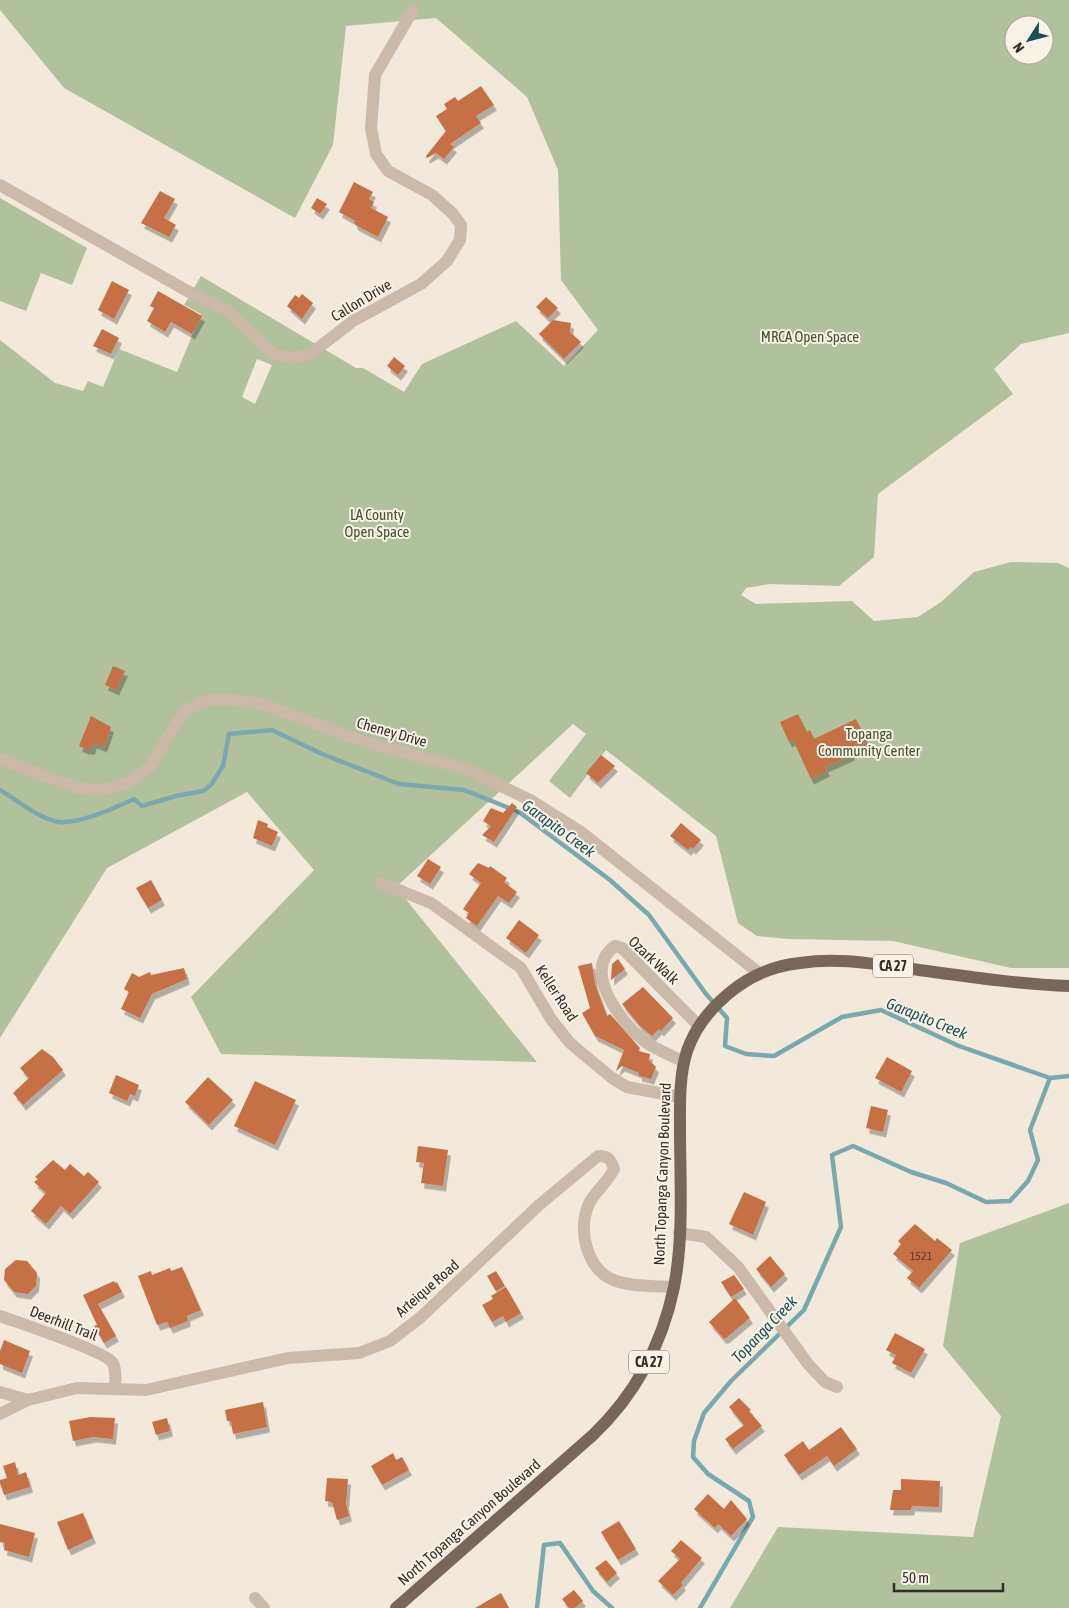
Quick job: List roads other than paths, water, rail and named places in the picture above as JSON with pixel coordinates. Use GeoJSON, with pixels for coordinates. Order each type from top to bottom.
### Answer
{"type":"FeatureCollection","features":[{"type":"Feature","properties":{"kind":"main road","name":"North Topanga Canyon Boulevard"},"geometry":{"type":"LineString","coordinates":[[396,1608],[594,1435],[632,1392],[651,1358],[665,1323],[674,1287],[679,1233],[680,1097],[684,1062],[702,1022],[725,996],[738,985],[776,966],[844,960],[1037,985],[1069,986]]}},
{"type":"Feature","properties":{"kind":"street","name":"Callon Drive"},"geometry":{"type":"LineString","coordinates":[[0,184],[191,293],[228,310],[273,354],[292,358],[302,356],[319,347],[353,321],[421,284],[447,261],[460,240],[459,220],[432,195],[388,171],[376,154],[374,145],[371,128],[375,76],[413,10]]}},
{"type":"Feature","properties":{"kind":"street","name":"Cheney Drive"},"geometry":{"type":"LineString","coordinates":[[0,758],[77,788],[101,790],[128,783],[150,766],[186,710],[208,700],[226,699],[263,704],[373,745],[464,768],[532,801],[581,832],[759,973]]}},
{"type":"Feature","properties":{"kind":"street","name":"Keller Road"},"geometry":{"type":"LineString","coordinates":[[381,883],[431,903],[521,968],[552,1019],[570,1043],[612,1078],[628,1087],[680,1097]]}},
{"type":"Feature","properties":{"kind":"street","name":"Ozark Walk"},"geometry":{"type":"LineString","coordinates":[[684,1062],[644,1042],[627,1026],[615,1010],[600,971],[602,961],[608,951],[615,946],[622,948],[702,1022]]}},
{"type":"Feature","properties":{"kind":"street","name":"Arteique Road"},"geometry":{"type":"LineString","coordinates":[[0,1414],[28,1400],[77,1388],[146,1390],[288,1358],[359,1353],[390,1341],[421,1317],[539,1205],[598,1156],[605,1156],[611,1160],[614,1168],[587,1208],[583,1230],[590,1256],[601,1271],[615,1281],[674,1287]]}},
{"type":"Feature","properties":{"kind":"street"},"geometry":{"type":"LineString","coordinates":[[679,1233],[706,1237],[738,1267],[819,1377],[837,1387]]}},
{"type":"Feature","properties":{"kind":"street","name":"Deerhill Trail"},"geometry":{"type":"LineString","coordinates":[[0,1316],[81,1346],[108,1359],[114,1366],[116,1389]]}},
{"type":"Feature","properties":{"kind":"street"},"geometry":{"type":"LineString","coordinates":[[0,1392],[28,1400]]}},
{"type":"Feature","properties":{"kind":"street"},"geometry":{"type":"LineString","coordinates":[[255,1598],[264,1608]]}},
{"type":"Feature","properties":{"kind":"waterway","name":"Garapito Creek"},"geometry":{"type":"LineString","coordinates":[[0,790],[28,809],[51,820],[59,822],[76,821],[97,815],[134,799],[142,806],[176,796],[203,791],[211,785],[223,766],[229,734],[272,730],[322,754],[399,784],[464,790],[519,812],[610,880],[649,915],[706,994],[727,1018],[725,1046],[746,1054],[774,1056],[842,1017],[881,1010],[959,1046],[1050,1078]]}},
{"type":"Feature","properties":{"kind":"waterway","name":"Topanga Creek"},"geometry":{"type":"LineString","coordinates":[[700,1608],[753,1517],[749,1501],[708,1474],[693,1457],[694,1441],[704,1413],[731,1381],[804,1310],[841,1227],[832,1155],[853,1146],[911,1172],[946,1183],[986,1202],[1010,1201],[1028,1181],[1038,1160],[1030,1130],[1050,1078],[1069,1076]]}},
{"type":"Feature","properties":{"kind":"waterway","name":"Topanga Creek"},"geometry":{"type":"LineString","coordinates":[[537,1608],[544,1545],[560,1543],[593,1591],[612,1608]]}},
{"type":"Feature","properties":{"kind":"park label","name":"MRCA Open Space"},"geometry":{"type":"Point","coordinates":[810,336]}},
{"type":"Feature","properties":{"kind":"park label","name":"LA County Open Space"},"geometry":{"type":"Point","coordinates":[377,522]}},
{"type":"Feature","properties":{"kind":"park label","name":"Topanga Community Center"},"geometry":{"type":"Point","coordinates":[869,742]}}]}
